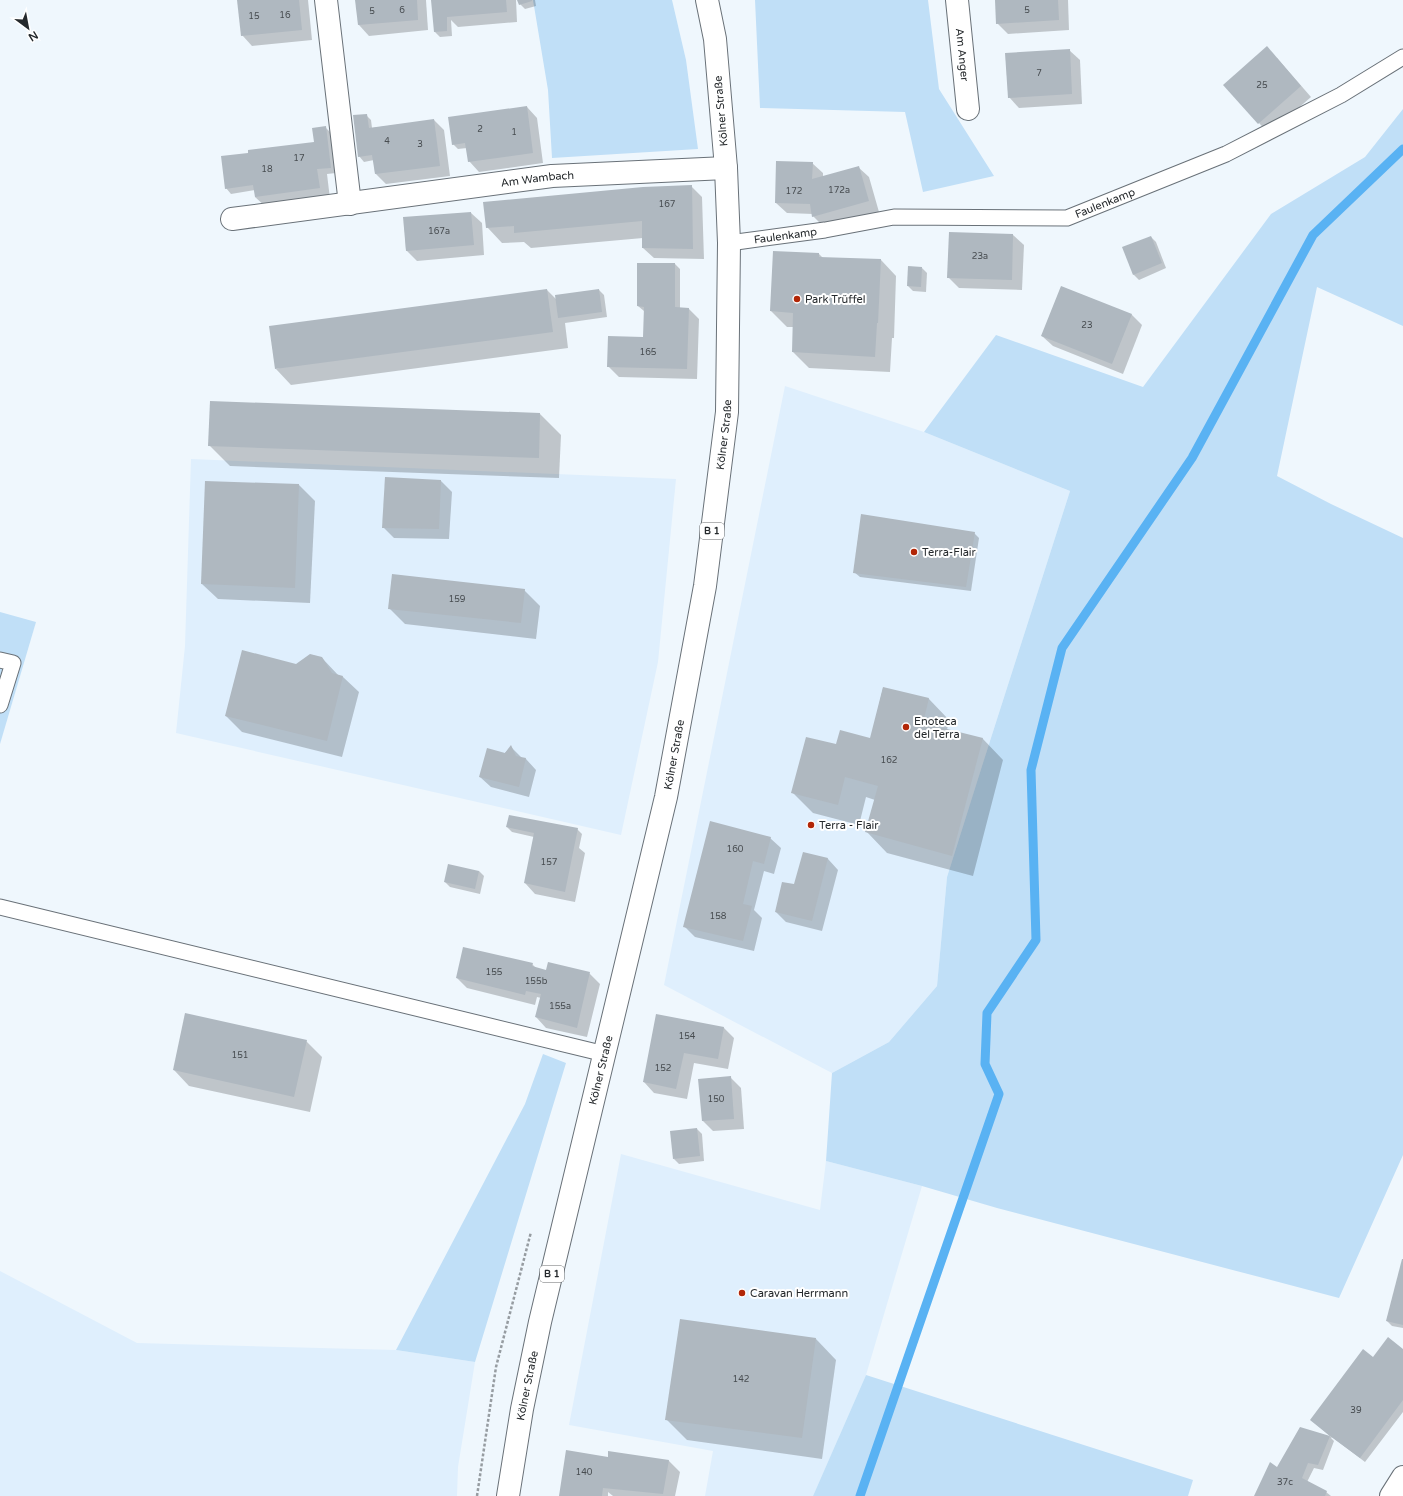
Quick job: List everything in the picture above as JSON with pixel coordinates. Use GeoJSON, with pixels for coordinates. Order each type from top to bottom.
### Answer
{"type":"FeatureCollection","features":[{"type":"Feature","properties":{"kind":"main road"},"geometry":{"type":"LineString","coordinates":[[326,0],[350,204]]}},
{"type":"Feature","properties":{"kind":"main road","name":"Kölner Straße"},"geometry":{"type":"LineString","coordinates":[[508,1496],[522,1409],[540,1322],[666,797],[705,586],[727,412],[729,243],[726,168],[715,39],[707,0]]}},
{"type":"Feature","properties":{"kind":"main road","name":"Am Anger"},"geometry":{"type":"LineString","coordinates":[[957,0],[968,109]]}},
{"type":"Feature","properties":{"kind":"main road","name":"Am Wambach"},"geometry":{"type":"LineString","coordinates":[[232,220],[552,176],[726,168]]}},
{"type":"Feature","properties":{"kind":"main road"},"geometry":{"type":"LineString","coordinates":[[1391,1496],[1403,1477]]}},
{"type":"Feature","properties":{"kind":"lane","name":"Faulenkamp"},"geometry":{"type":"LineString","coordinates":[[729,243],[825,230],[894,217],[1067,218],[1226,154],[1341,95],[1403,57]]}},
{"type":"Feature","properties":{"kind":"lane"},"geometry":{"type":"LineString","coordinates":[[0,660],[13,664],[0,704]]}},
{"type":"Feature","properties":{"kind":"lane"},"geometry":{"type":"LineString","coordinates":[[0,907],[605,1054]]}},
{"type":"Feature","properties":{"kind":"shaded area"},"geometry":{"type":"Polygon","coordinates":[[[533,0],[672,0],[686,60],[698,149],[552,158],[548,90],[533,0]]]}},
{"type":"Feature","properties":{"kind":"shaded area"},"geometry":{"type":"Polygon","coordinates":[[[755,0],[928,0],[939,89],[994,176],[923,192],[905,112],[760,108],[755,0]]]}},
{"type":"Feature","properties":{"kind":"shaded area"},"geometry":{"type":"Polygon","coordinates":[[[1403,109],[1403,326],[1317,287],[1277,476],[1331,504],[1403,538],[1403,1155],[1339,1298],[997,1208],[922,1186],[826,1161],[832,1073],[889,1042],[937,986],[947,877],[1070,491],[924,432],[996,335],[1143,387],[1271,214],[1365,157],[1403,109]]]}},
{"type":"Feature","properties":{"kind":"shaded area"},"geometry":{"type":"Polygon","coordinates":[[[785,386],[924,432],[1070,491],[947,877],[937,986],[889,1042],[832,1073],[664,985],[785,386]]]}},
{"type":"Feature","properties":{"kind":"shaded area"},"geometry":{"type":"Polygon","coordinates":[[[191,459],[676,479],[658,662],[621,835],[176,733],[185,646],[191,459]]]}},
{"type":"Feature","properties":{"kind":"shaded area"},"geometry":{"type":"Polygon","coordinates":[[[0,612],[36,622],[0,744],[0,612]]]}},
{"type":"Feature","properties":{"kind":"shaded area"},"geometry":{"type":"Polygon","coordinates":[[[543,1054],[566,1063],[475,1362],[396,1350],[525,1104],[543,1054]]]}},
{"type":"Feature","properties":{"kind":"shaded area","name":"Caravan Herrmann"},"geometry":{"type":"Polygon","coordinates":[[[621,1154],[820,1210],[826,1161],[922,1186],[866,1375],[813,1496],[705,1496],[713,1451],[569,1425],[621,1154]]]}},
{"type":"Feature","properties":{"kind":"shaded area"},"geometry":{"type":"Polygon","coordinates":[[[0,1271],[137,1343],[396,1350],[475,1362],[458,1467],[457,1496],[0,1496],[0,1271]]]}},
{"type":"Feature","properties":{"kind":"shaded area"},"geometry":{"type":"Polygon","coordinates":[[[866,1375],[1193,1480],[1188,1496],[813,1496],[866,1375]]]}},
{"type":"Feature","properties":{"kind":"building"},"geometry":{"type":"Polygon","coordinates":[[[237,0],[299,0],[302,30],[241,36],[237,0]]]}},
{"type":"Feature","properties":{"kind":"building"},"geometry":{"type":"Polygon","coordinates":[[[355,0],[417,0],[418,20],[358,25],[355,0]]]}},
{"type":"Feature","properties":{"kind":"building"},"geometry":{"type":"Polygon","coordinates":[[[431,0],[506,0],[507,12],[447,17],[447,31],[434,32],[431,0]]]}},
{"type":"Feature","properties":{"kind":"building"},"geometry":{"type":"Polygon","coordinates":[[[517,0],[532,0],[532,1],[519,5],[517,0]]]}},
{"type":"Feature","properties":{"kind":"building"},"geometry":{"type":"Polygon","coordinates":[[[995,0],[1058,0],[1059,20],[996,24],[995,0]]]}},
{"type":"Feature","properties":{"kind":"building"},"geometry":{"type":"Polygon","coordinates":[[[1267,46],[1301,86],[1258,124],[1223,85],[1267,46]]]}},
{"type":"Feature","properties":{"kind":"building"},"geometry":{"type":"Polygon","coordinates":[[[1070,49],[1072,94],[1008,98],[1005,53],[1070,49]]]}},
{"type":"Feature","properties":{"kind":"building"},"geometry":{"type":"Polygon","coordinates":[[[527,106],[533,153],[468,162],[465,143],[452,145],[448,117],[527,106]]]}},
{"type":"Feature","properties":{"kind":"building"},"geometry":{"type":"Polygon","coordinates":[[[367,114],[369,128],[434,119],[440,166],[375,174],[372,155],[358,157],[353,115],[367,114]]]}},
{"type":"Feature","properties":{"kind":"building"},"geometry":{"type":"Polygon","coordinates":[[[326,126],[331,168],[317,169],[320,188],[255,197],[253,185],[225,189],[221,156],[248,153],[248,150],[314,142],[312,128],[326,126]]]}},
{"type":"Feature","properties":{"kind":"building"},"geometry":{"type":"Polygon","coordinates":[[[776,161],[813,162],[812,179],[859,166],[869,201],[812,217],[810,204],[775,203],[776,161]]]}},
{"type":"Feature","properties":{"kind":"building"},"geometry":{"type":"Polygon","coordinates":[[[692,185],[693,249],[642,248],[642,221],[514,233],[514,226],[486,228],[483,202],[643,187],[692,185]]]}},
{"type":"Feature","properties":{"kind":"building"},"geometry":{"type":"Polygon","coordinates":[[[471,212],[474,245],[406,251],[403,217],[471,212]]]}},
{"type":"Feature","properties":{"kind":"building"},"geometry":{"type":"Polygon","coordinates":[[[949,232],[1013,234],[1012,280],[947,278],[949,232]]]}},
{"type":"Feature","properties":{"kind":"building"},"geometry":{"type":"Polygon","coordinates":[[[1151,236],[1162,263],[1133,275],[1122,247],[1151,236]]]}},
{"type":"Feature","properties":{"kind":"building"},"geometry":{"type":"Polygon","coordinates":[[[773,251],[819,253],[819,257],[881,259],[875,357],[792,352],[793,313],[770,311],[773,251]]]}},
{"type":"Feature","properties":{"kind":"building"},"geometry":{"type":"Polygon","coordinates":[[[637,263],[675,263],[675,307],[689,308],[687,369],[607,367],[608,336],[643,337],[644,307],[637,306],[637,263]]]}},
{"type":"Feature","properties":{"kind":"building"},"geometry":{"type":"Polygon","coordinates":[[[908,266],[922,267],[921,287],[907,286],[908,266]]]}},
{"type":"Feature","properties":{"kind":"building"},"geometry":{"type":"Polygon","coordinates":[[[1061,286],[1132,314],[1112,364],[1041,336],[1061,286]]]}},
{"type":"Feature","properties":{"kind":"building"},"geometry":{"type":"Polygon","coordinates":[[[547,289],[553,332],[275,369],[269,326],[547,289]]]}},
{"type":"Feature","properties":{"kind":"building"},"geometry":{"type":"Polygon","coordinates":[[[599,289],[602,312],[558,318],[555,295],[599,289]]]}},
{"type":"Feature","properties":{"kind":"building"},"geometry":{"type":"Polygon","coordinates":[[[210,401],[540,413],[539,458],[208,446],[210,401]]]}},
{"type":"Feature","properties":{"kind":"building"},"geometry":{"type":"Polygon","coordinates":[[[385,477],[441,480],[439,529],[382,528],[385,477]]]}},
{"type":"Feature","properties":{"kind":"building"},"geometry":{"type":"Polygon","coordinates":[[[205,481],[299,484],[295,588],[201,584],[205,481]]]}},
{"type":"Feature","properties":{"kind":"building","name":"Terra-Flair"},"geometry":{"type":"Polygon","coordinates":[[[861,514],[975,532],[966,587],[853,573],[861,514]]]}},
{"type":"Feature","properties":{"kind":"building"},"geometry":{"type":"Polygon","coordinates":[[[392,574],[525,589],[521,623],[388,609],[392,574]]]}},
{"type":"Feature","properties":{"kind":"building"},"geometry":{"type":"Polygon","coordinates":[[[242,650],[296,664],[310,654],[322,657],[332,673],[343,676],[327,741],[225,716],[242,650]]]}},
{"type":"Feature","properties":{"kind":"building"},"geometry":{"type":"Polygon","coordinates":[[[883,687],[929,698],[923,723],[983,738],[952,856],[865,832],[878,786],[845,777],[838,805],[791,793],[806,737],[836,744],[840,730],[870,738],[883,687]]]}},
{"type":"Feature","properties":{"kind":"building"},"geometry":{"type":"Polygon","coordinates":[[[511,745],[516,756],[526,758],[519,787],[479,777],[487,748],[505,753],[511,745]]]}},
{"type":"Feature","properties":{"kind":"building"},"geometry":{"type":"Polygon","coordinates":[[[509,815],[578,828],[565,892],[524,883],[534,833],[506,827],[509,815]]]}},
{"type":"Feature","properties":{"kind":"building"},"geometry":{"type":"Polygon","coordinates":[[[710,821],[771,837],[764,864],[753,861],[743,904],[752,906],[743,941],[683,927],[710,821]]]}},
{"type":"Feature","properties":{"kind":"building"},"geometry":{"type":"Polygon","coordinates":[[[803,852],[828,858],[812,921],[775,912],[782,882],[794,884],[803,852]]]}},
{"type":"Feature","properties":{"kind":"building"},"geometry":{"type":"Polygon","coordinates":[[[448,864],[479,871],[475,889],[444,882],[448,864]]]}},
{"type":"Feature","properties":{"kind":"building"},"geometry":{"type":"Polygon","coordinates":[[[463,947],[533,963],[532,966],[546,970],[548,962],[590,972],[577,1028],[535,1017],[541,994],[526,991],[525,995],[456,978],[463,947]]]}},
{"type":"Feature","properties":{"kind":"building"},"geometry":{"type":"Polygon","coordinates":[[[185,1013],[307,1040],[294,1097],[173,1070],[185,1013]]]}},
{"type":"Feature","properties":{"kind":"building"},"geometry":{"type":"Polygon","coordinates":[[[656,1014],[724,1027],[718,1059],[684,1053],[676,1089],[643,1082],[656,1014]]]}},
{"type":"Feature","properties":{"kind":"building"},"geometry":{"type":"Polygon","coordinates":[[[731,1076],[734,1119],[702,1121],[698,1079],[731,1076]]]}},
{"type":"Feature","properties":{"kind":"building"},"geometry":{"type":"Polygon","coordinates":[[[697,1128],[700,1156],[673,1159],[670,1131],[697,1128]]]}},
{"type":"Feature","properties":{"kind":"building"},"geometry":{"type":"Polygon","coordinates":[[[1403,1259],[1403,1325],[1386,1321],[1403,1259]]]}},
{"type":"Feature","properties":{"kind":"building"},"geometry":{"type":"Polygon","coordinates":[[[680,1319],[816,1338],[802,1438],[665,1420],[680,1319]]]}},
{"type":"Feature","properties":{"kind":"building"},"geometry":{"type":"Polygon","coordinates":[[[1388,1337],[1403,1349],[1403,1400],[1360,1458],[1310,1420],[1363,1349],[1373,1357],[1388,1337]]]}},
{"type":"Feature","properties":{"kind":"building"},"geometry":{"type":"Polygon","coordinates":[[[1300,1427],[1330,1436],[1318,1465],[1308,1463],[1302,1478],[1327,1491],[1325,1496],[1254,1496],[1270,1462],[1277,1467],[1300,1427]]]}},
{"type":"Feature","properties":{"kind":"building"},"geometry":{"type":"Polygon","coordinates":[[[566,1450],[608,1457],[608,1451],[669,1460],[663,1494],[603,1488],[602,1496],[559,1496],[566,1450]]]}},
{"type":"Feature","properties":{"kind":"waterway"},"geometry":{"type":"LineString","coordinates":[[860,1496],[999,1094],[985,1064],[987,1013],[1036,940],[1031,770],[1062,648],[1192,458],[1313,235],[1403,149]]}},
{"type":"Feature","properties":{"kind":"place","name":"Park Trüffel"},"geometry":{"type":"Point","coordinates":[797,299]}},
{"type":"Feature","properties":{"kind":"place","name":"Terra-Flair"},"geometry":{"type":"Point","coordinates":[914,552]}},
{"type":"Feature","properties":{"kind":"place","name":"Enoteca del Terra"},"geometry":{"type":"Point","coordinates":[906,727]}},
{"type":"Feature","properties":{"kind":"place","name":"Terra - Flair"},"geometry":{"type":"Point","coordinates":[811,825]}},
{"type":"Feature","properties":{"kind":"place","name":"Caravan Herrmann"},"geometry":{"type":"Point","coordinates":[742,1293]}}]}
